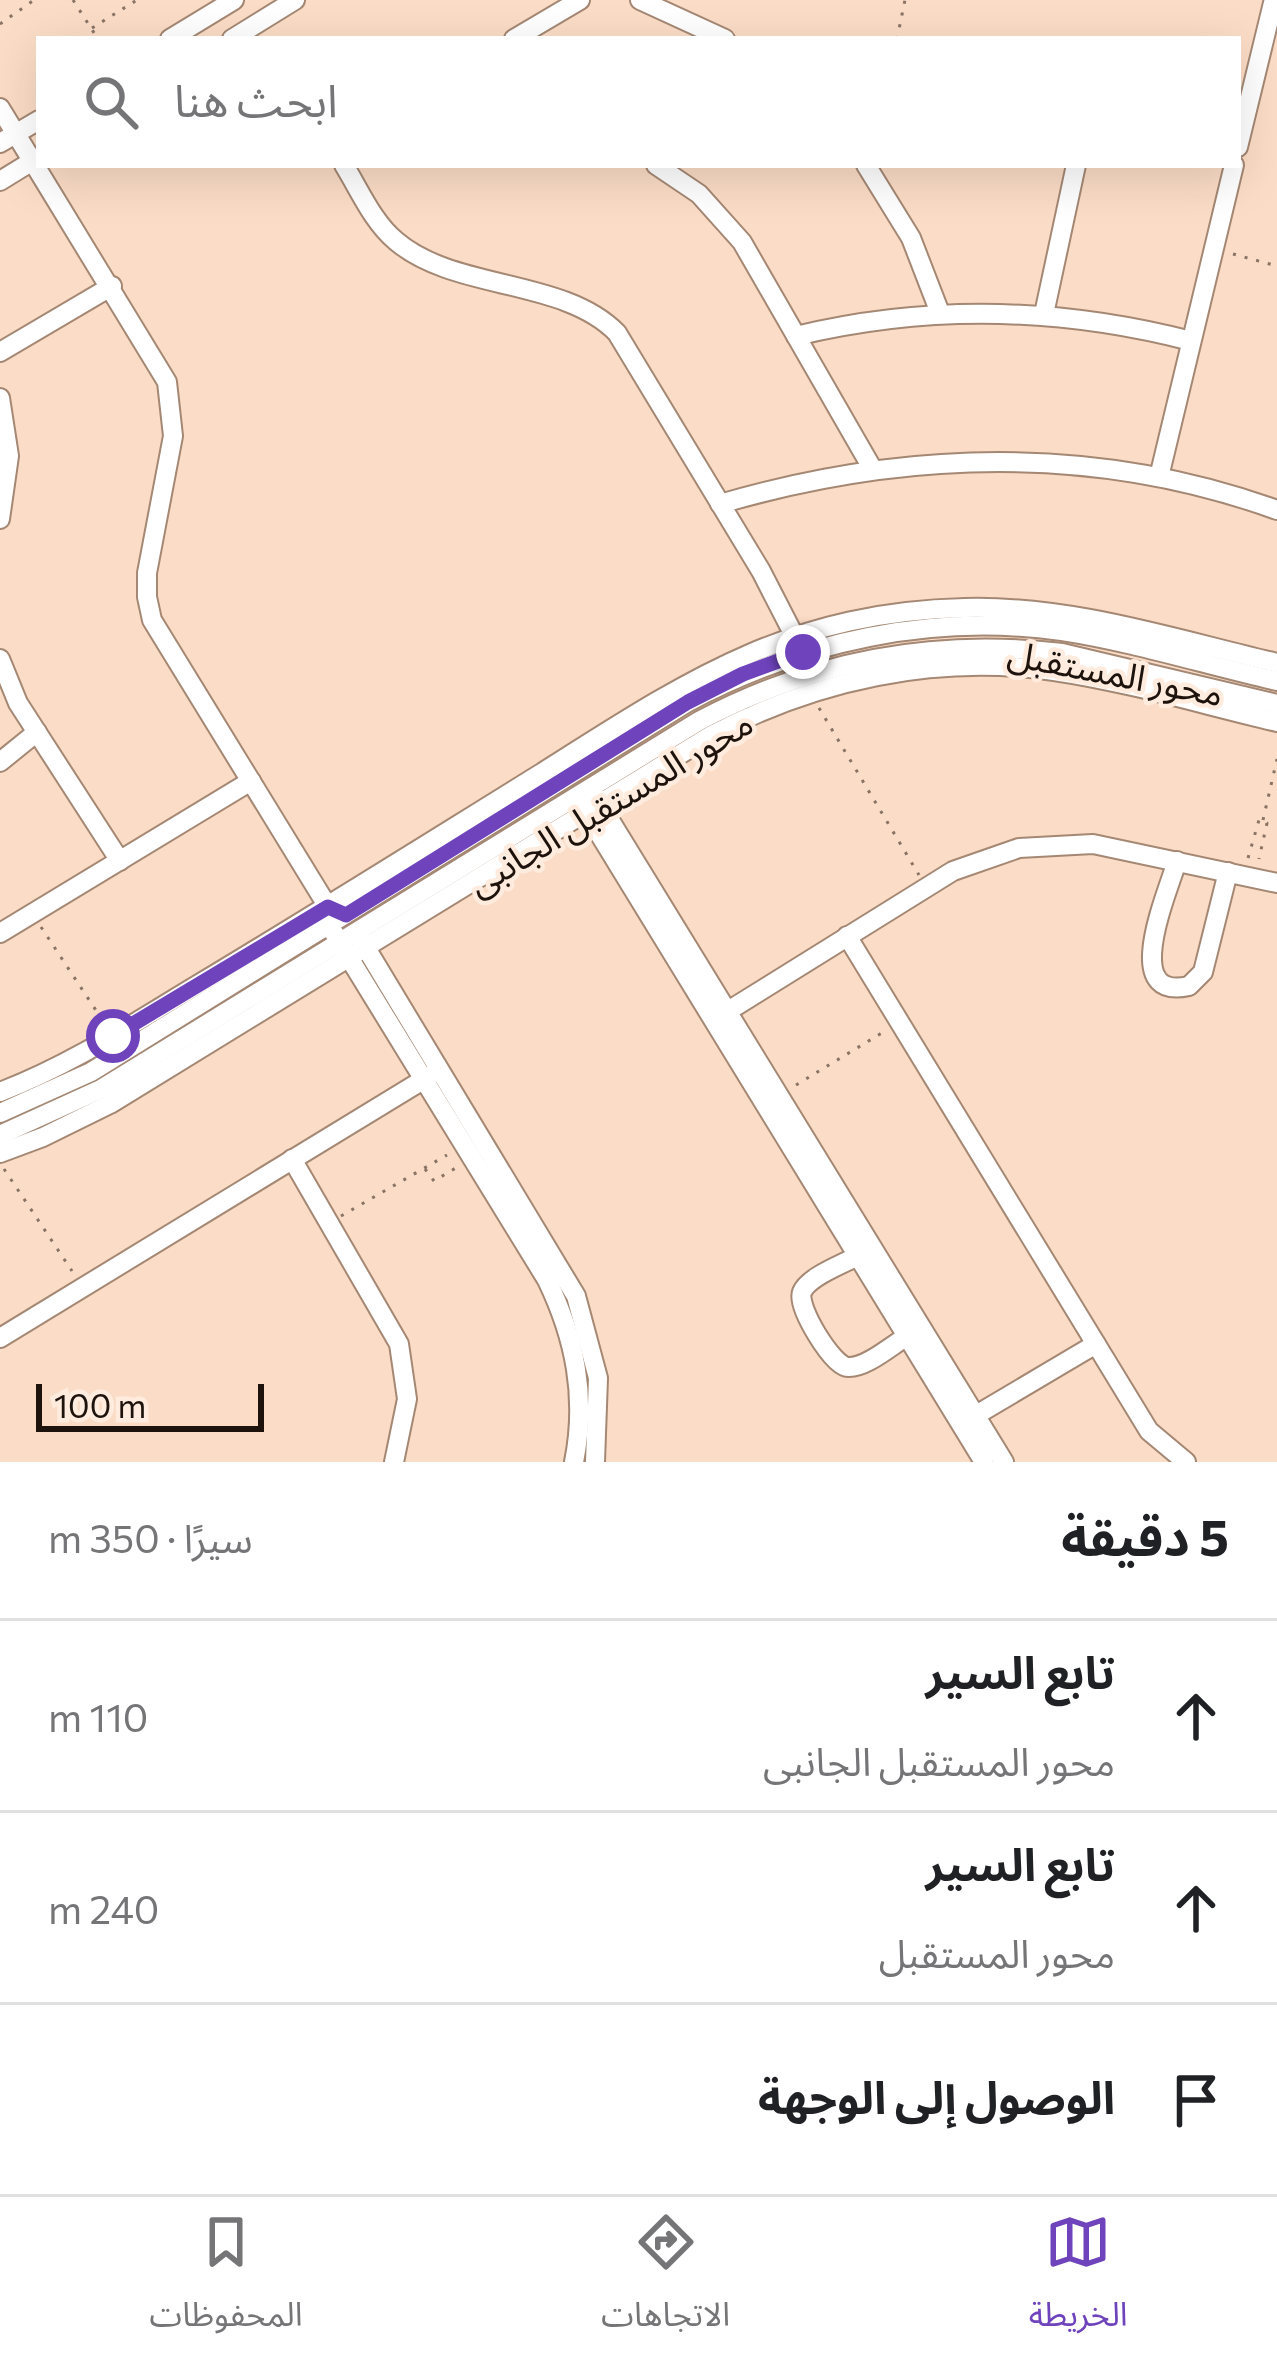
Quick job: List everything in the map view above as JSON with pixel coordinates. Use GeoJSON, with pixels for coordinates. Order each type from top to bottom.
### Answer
{"type":"FeatureCollection","features":[{"type":"Feature","properties":{"kind":"street"},"geometry":{"type":"LineString","coordinates":[[175,36],[234,0]]}},
{"type":"Feature","properties":{"kind":"street"},"geometry":{"type":"LineString","coordinates":[[264,31],[295,0]]}},
{"type":"Feature","properties":{"kind":"street"},"geometry":{"type":"LineString","coordinates":[[519,36],[580,0]]}},
{"type":"Feature","properties":{"kind":"street"},"geometry":{"type":"LineString","coordinates":[[640,0],[718,36]]}},
{"type":"Feature","properties":{"kind":"street"},"geometry":{"type":"LineString","coordinates":[[1241,133],[1269,2]]}},
{"type":"Feature","properties":{"kind":"street"},"geometry":{"type":"LineString","coordinates":[[0,108],[8,139],[36,158],[0,181]]}},
{"type":"Feature","properties":{"kind":"street"},"geometry":{"type":"LineString","coordinates":[[8,139],[36,122]]}},
{"type":"Feature","properties":{"kind":"street"},"geometry":{"type":"LineString","coordinates":[[42,168],[161,367],[173,410],[173,436],[147,574],[148,608],[155,626],[432,1074],[576,1296],[598,1378],[595,1462]]}},
{"type":"Feature","properties":{"kind":"street"},"geometry":{"type":"LineString","coordinates":[[346,168],[379,223],[410,252],[585,310],[609,325],[720,504],[799,644],[716,687],[573,775],[507,805]]}},
{"type":"Feature","properties":{"kind":"street"},"geometry":{"type":"LineString","coordinates":[[660,168],[699,194],[729,225],[872,468]]}},
{"type":"Feature","properties":{"kind":"street"},"geometry":{"type":"LineString","coordinates":[[868,168],[910,238],[940,313]]}},
{"type":"Feature","properties":{"kind":"street"},"geometry":{"type":"LineString","coordinates":[[1044,314],[1075,168]]}},
{"type":"Feature","properties":{"kind":"street"},"geometry":{"type":"LineString","coordinates":[[1159,477],[1233,168]]}},
{"type":"Feature","properties":{"kind":"street"},"geometry":{"type":"LineString","coordinates":[[0,352],[112,286]]}},
{"type":"Feature","properties":{"kind":"street"},"geometry":{"type":"LineString","coordinates":[[796,336],[940,313],[1044,314],[1191,341]]}},
{"type":"Feature","properties":{"kind":"street"},"geometry":{"type":"LineString","coordinates":[[0,398],[9,456],[0,519]]}},
{"type":"Feature","properties":{"kind":"street"},"geometry":{"type":"LineString","coordinates":[[720,504],[872,468],[1013,460],[1159,477],[1277,509]]}},
{"type":"Feature","properties":{"kind":"street","name":"محور المستقبل الجانبى"},"geometry":{"type":"LineString","coordinates":[[0,1092],[54,1070],[334,915],[507,805],[679,686],[736,658],[896,613],[1017,609],[1068,614],[1275,667]]}},
{"type":"Feature","properties":{"kind":"street","name":"محور المستقبل"},"geometry":{"type":"LineString","coordinates":[[0,1135],[101,1089],[353,945],[588,801],[699,721],[752,694],[823,669],[902,653],[1000,648],[1062,653],[1277,704]]}},
{"type":"Feature","properties":{"kind":"street"},"geometry":{"type":"LineString","coordinates":[[0,659],[18,703],[120,861]]}},
{"type":"Feature","properties":{"kind":"street","name":"محور المستقبل الجانبى"},"geometry":{"type":"LineString","coordinates":[[588,801],[735,723],[810,692],[873,676],[937,668],[1030,668],[1277,722]]}},
{"type":"Feature","properties":{"kind":"street"},"geometry":{"type":"LineString","coordinates":[[0,762],[37,733]]}},
{"type":"Feature","properties":{"kind":"street"},"geometry":{"type":"LineString","coordinates":[[573,775],[906,1336],[1004,1462]]}},
{"type":"Feature","properties":{"kind":"street"},"geometry":{"type":"LineString","coordinates":[[0,933],[251,782]]}},
{"type":"Feature","properties":{"kind":"street"},"geometry":{"type":"LineString","coordinates":[[719,1016],[926,886],[974,862],[1043,844],[1093,844],[1277,883]]}},
{"type":"Feature","properties":{"kind":"street"},"geometry":{"type":"LineString","coordinates":[[1177,862],[1150,958],[1156,979],[1175,988],[1195,982],[1203,971],[1242,876]]}},
{"type":"Feature","properties":{"kind":"street"},"geometry":{"type":"LineString","coordinates":[[0,1113],[91,1072],[334,915]]}},
{"type":"Feature","properties":{"kind":"street"},"geometry":{"type":"LineString","coordinates":[[847,936],[1149,1431],[1186,1462]]}},
{"type":"Feature","properties":{"kind":"street"},"geometry":{"type":"LineString","coordinates":[[0,1153],[110,1104],[353,945]]}},
{"type":"Feature","properties":{"kind":"street"},"geometry":{"type":"LineString","coordinates":[[719,1016],[779,1096],[968,1419],[984,1462]]}},
{"type":"Feature","properties":{"kind":"street"},"geometry":{"type":"LineString","coordinates":[[432,1074],[468,1152],[547,1280],[568,1328],[580,1406],[574,1462]]}},
{"type":"Feature","properties":{"kind":"street"},"geometry":{"type":"LineString","coordinates":[[0,1338],[432,1074]]}},
{"type":"Feature","properties":{"kind":"street"},"geometry":{"type":"LineString","coordinates":[[292,1160],[400,1344],[407,1399],[394,1462]]}},
{"type":"Feature","properties":{"kind":"street"},"geometry":{"type":"LineString","coordinates":[[857,1256],[808,1285],[801,1295],[802,1306],[833,1359],[843,1366],[855,1366],[906,1336]]}},
{"type":"Feature","properties":{"kind":"street"},"geometry":{"type":"LineString","coordinates":[[968,1419],[1096,1344]]}},
{"type":"Feature","properties":{"kind":"path"},"geometry":{"type":"LineString","coordinates":[[0,23],[34,0]]}},
{"type":"Feature","properties":{"kind":"path"},"geometry":{"type":"LineString","coordinates":[[73,0],[96,36]]}},
{"type":"Feature","properties":{"kind":"path"},"geometry":{"type":"LineString","coordinates":[[92,28],[137,0]]}},
{"type":"Feature","properties":{"kind":"path"},"geometry":{"type":"LineString","coordinates":[[898,36],[905,0]]}},
{"type":"Feature","properties":{"kind":"path"},"geometry":{"type":"LineString","coordinates":[[1214,249],[1277,266]]}},
{"type":"Feature","properties":{"kind":"path"},"geometry":{"type":"LineString","coordinates":[[810,692],[926,886]]}},
{"type":"Feature","properties":{"kind":"path"},"geometry":{"type":"LineString","coordinates":[[1263,820],[1277,759]]}},
{"type":"Feature","properties":{"kind":"path"},"geometry":{"type":"LineString","coordinates":[[1242,876],[1267,824],[1263,820]]}},
{"type":"Feature","properties":{"kind":"path"},"geometry":{"type":"LineString","coordinates":[[1242,876],[1256,822],[1263,820]]}},
{"type":"Feature","properties":{"kind":"path"},"geometry":{"type":"LineString","coordinates":[[32,914],[113,1036]]}},
{"type":"Feature","properties":{"kind":"path"},"geometry":{"type":"LineString","coordinates":[[779,1096],[900,1022]]}},
{"type":"Feature","properties":{"kind":"path"},"geometry":{"type":"LineString","coordinates":[[329,1223],[424,1168],[468,1152]]}},
{"type":"Feature","properties":{"kind":"path"},"geometry":{"type":"LineString","coordinates":[[424,1168],[434,1180],[468,1152]]}},
{"type":"Feature","properties":{"kind":"path"},"geometry":{"type":"LineString","coordinates":[[0,1163],[83,1288]]}},
{"type":"Feature","properties":{"kind":"route"},"geometry":{"type":"LineString","coordinates":[[113,1036],[328,907],[346,915],[688,702],[743,674],[803,652]]}}]}
